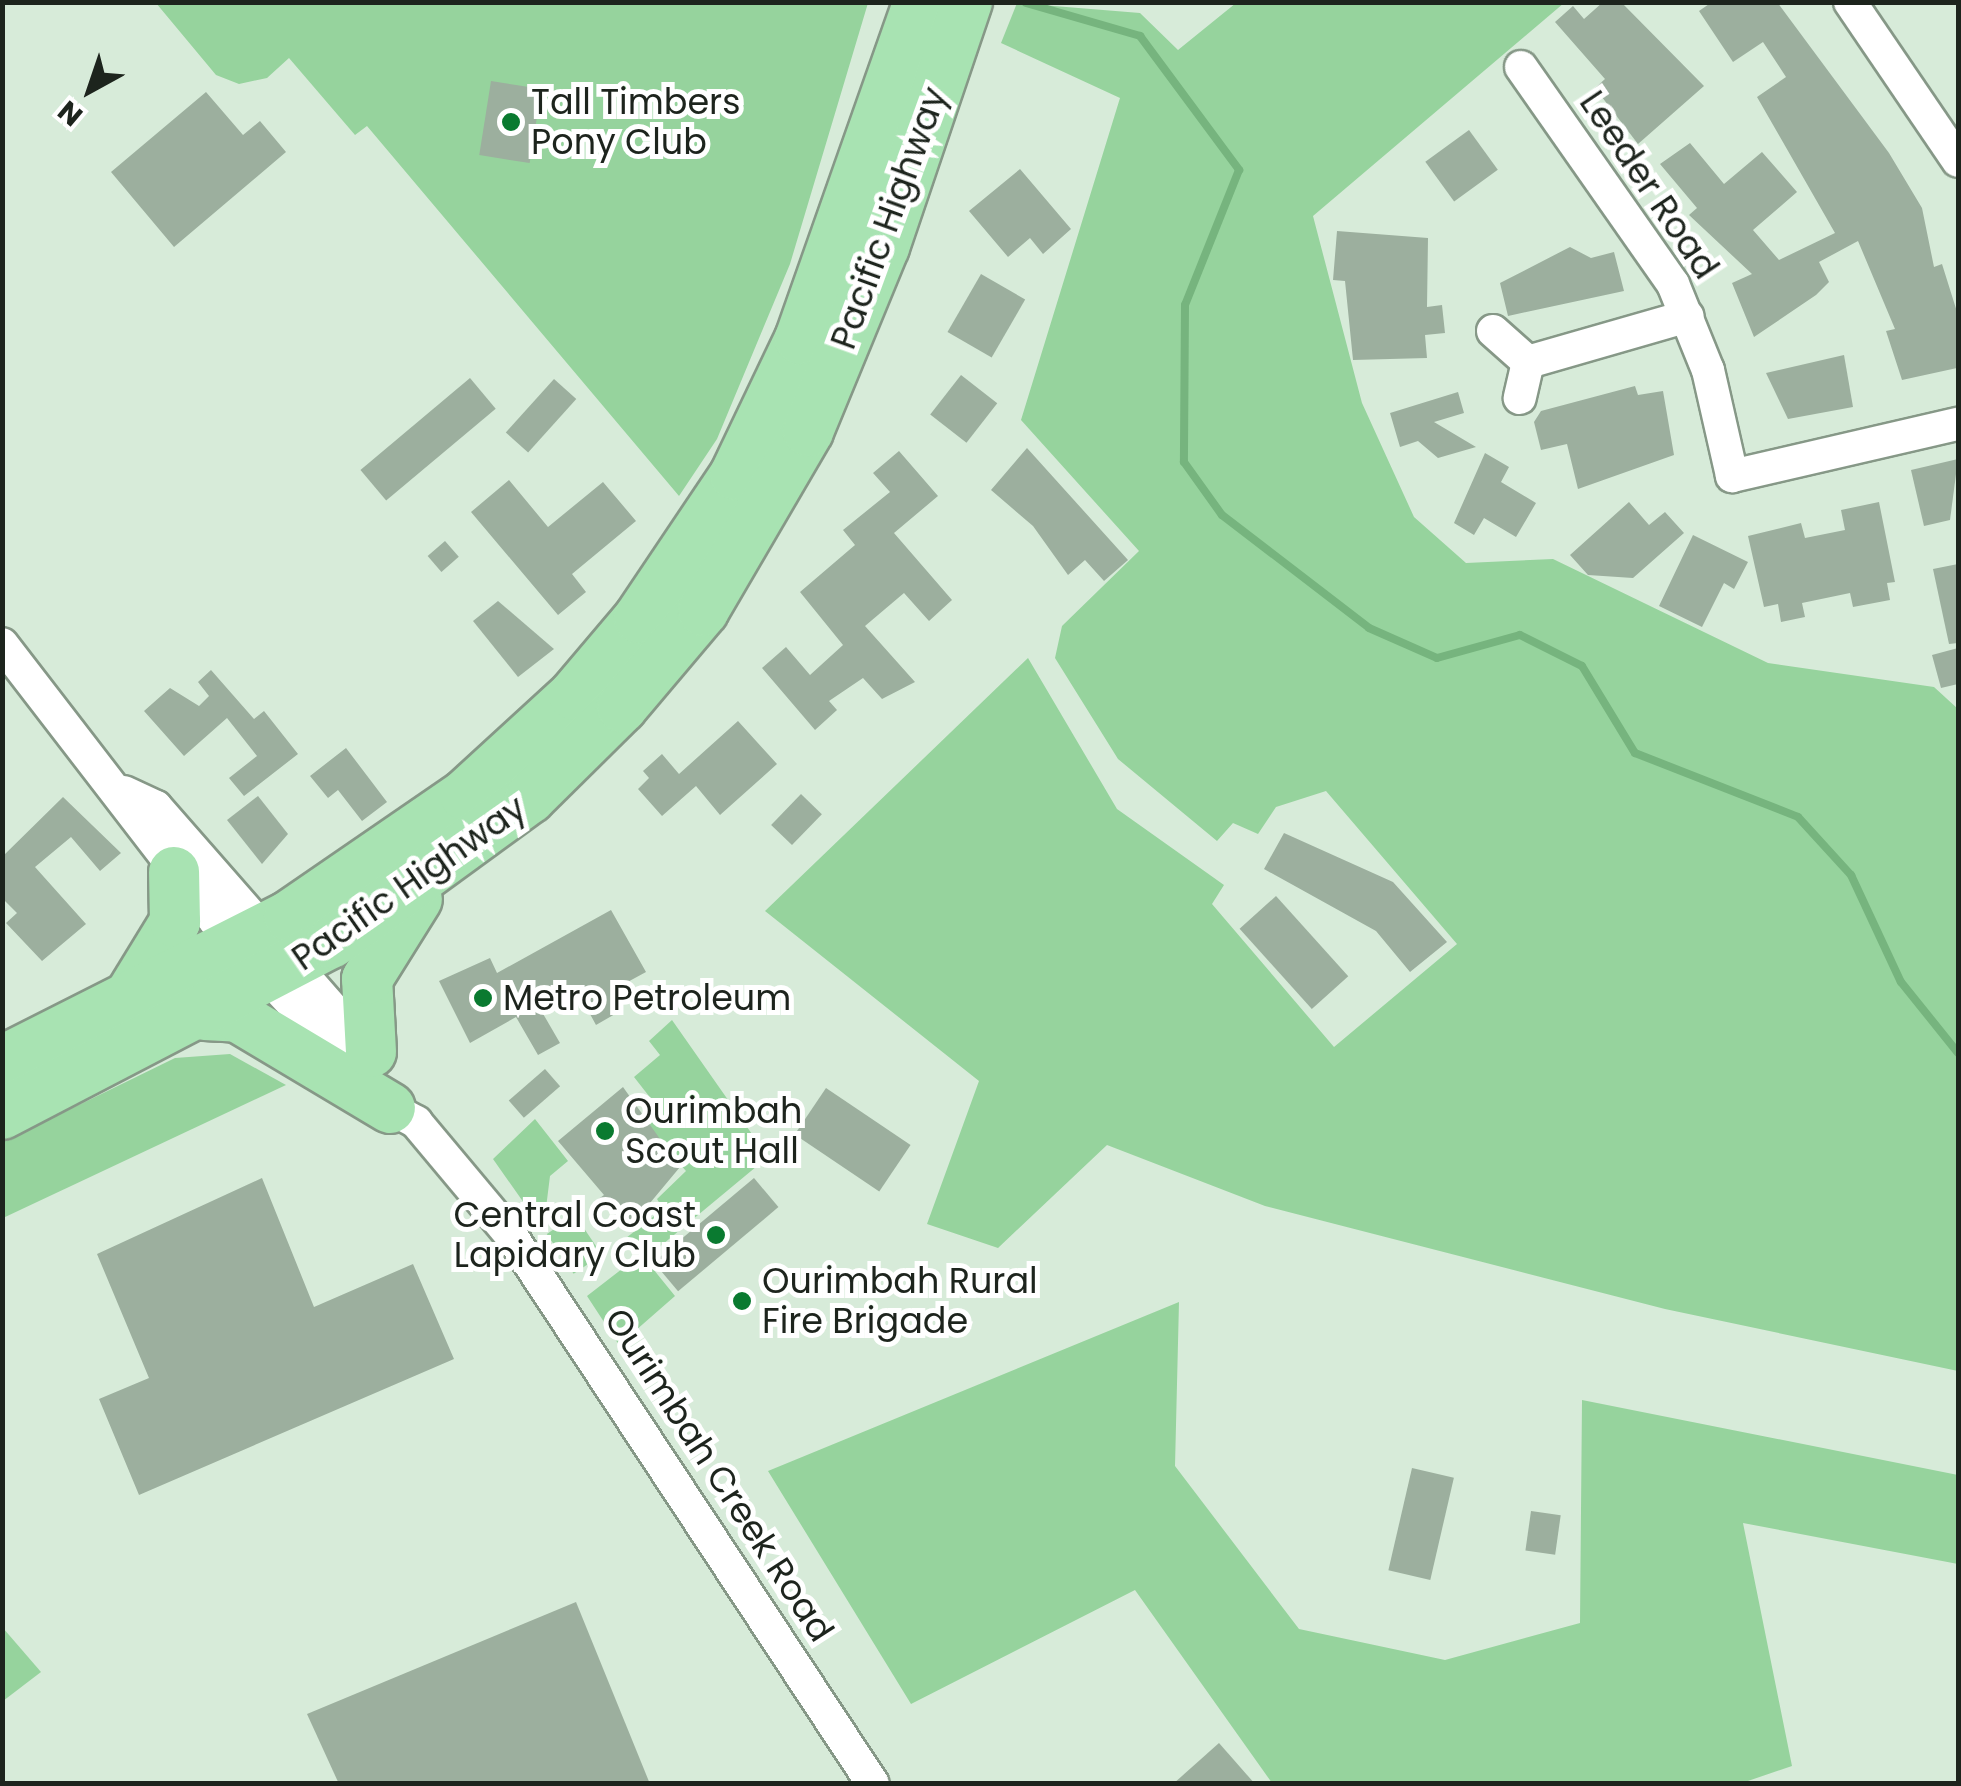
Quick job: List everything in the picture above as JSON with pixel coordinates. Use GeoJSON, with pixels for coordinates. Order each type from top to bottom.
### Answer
{"type":"FeatureCollection","features":[{"type":"Feature","properties":{"kind":"main road","name":"Pacific Highway"},"geometry":{"type":"LineString","coordinates":[[2,1114],[205,1015],[268,955],[465,795],[574,695],[639,618],[735,476],[800,340],[919,2]]}},
{"type":"Feature","properties":{"kind":"main road","name":"Pacific Highway"},"geometry":{"type":"LineString","coordinates":[[2,1061],[123,1006],[268,955],[438,871],[622,707],[720,584],[808,431],[884,247],[966,2]]}},
{"type":"Feature","properties":{"kind":"main road"},"geometry":{"type":"LineString","coordinates":[[371,1052],[367,979],[438,871]]}},
{"type":"Feature","properties":{"kind":"main road"},"geometry":{"type":"LineString","coordinates":[[123,1006],[175,922],[174,872]]}},
{"type":"Feature","properties":{"kind":"main road"},"geometry":{"type":"LineString","coordinates":[[205,1015],[238,1017],[403,1115]]}},
{"type":"Feature","properties":{"kind":"street"},"geometry":{"type":"LineString","coordinates":[[1850,2],[1958,161]]}},
{"type":"Feature","properties":{"kind":"street","name":"Leeder Road"},"geometry":{"type":"LineString","coordinates":[[1521,66],[1688,316],[1732,476],[1958,424]]}},
{"type":"Feature","properties":{"kind":"street"},"geometry":{"type":"LineString","coordinates":[[1528,362],[1688,316]]}},
{"type":"Feature","properties":{"kind":"street"},"geometry":{"type":"LineString","coordinates":[[1494,331],[1528,362]]}},
{"type":"Feature","properties":{"kind":"street"},"geometry":{"type":"LineString","coordinates":[[1520,398],[1528,362]]}},
{"type":"Feature","properties":{"kind":"street"},"geometry":{"type":"LineString","coordinates":[[2,644],[124,792],[135,825],[174,872],[268,955]]}},
{"type":"Feature","properties":{"kind":"street"},"geometry":{"type":"LineString","coordinates":[[124,792],[156,807],[268,955]]}},
{"type":"Feature","properties":{"kind":"street","name":"Ourimbah Creek Road"},"geometry":{"type":"LineString","coordinates":[[268,955],[371,1052],[408,1096],[403,1115]]}},
{"type":"Feature","properties":{"kind":"street","name":"Ourimbah Creek Road"},"geometry":{"type":"LineString","coordinates":[[268,955],[512,1237],[874,1784]]}},
{"type":"Feature","properties":{"kind":"green space"},"geometry":{"type":"Polygon","coordinates":[[[156,3],[868,3],[790,264],[717,439],[679,496],[367,126],[355,135],[289,58],[267,78],[239,84],[216,75],[156,3]]]}},
{"type":"Feature","properties":{"kind":"green space"},"geometry":{"type":"Polygon","coordinates":[[[1017,3],[1140,13],[1178,50],[1236,3],[1564,3],[1313,216],[1362,403],[1414,517],[1466,563],[1553,559],[1768,663],[1934,687],[1958,709],[1958,1371],[1665,1309],[1265,1206],[1107,1145],[998,1248],[927,1224],[979,1081],[765,911],[1028,658],[1117,809],[1224,885],[1212,904],[1334,1047],[1457,944],[1326,791],[1276,807],[1258,834],[1233,823],[1217,841],[1118,759],[1055,658],[1062,626],[1139,551],[1021,420],[1120,98],[1001,43],[1017,3]]]}},
{"type":"Feature","properties":{"kind":"green space"},"geometry":{"type":"Polygon","coordinates":[[[672,1020],[768,1157],[645,1259],[675,1296],[619,1345],[587,1296],[640,1255],[626,1238],[663,1209],[657,1199],[686,1171],[659,1141],[605,1160],[663,1114],[634,1077],[660,1055],[649,1041],[672,1020]]]}},
{"type":"Feature","properties":{"kind":"green space"},"geometry":{"type":"Polygon","coordinates":[[[230,1054],[286,1085],[3,1218],[3,1142],[175,1058],[230,1054]]]}},
{"type":"Feature","properties":{"kind":"green space"},"geometry":{"type":"Polygon","coordinates":[[[535,1119],[568,1161],[550,1176],[546,1208],[531,1213],[493,1159],[535,1119]]]}},
{"type":"Feature","properties":{"kind":"green space"},"geometry":{"type":"Polygon","coordinates":[[[575,1215],[602,1255],[574,1274],[547,1234],[575,1215]]]}},
{"type":"Feature","properties":{"kind":"green space"},"geometry":{"type":"Polygon","coordinates":[[[1179,1302],[1175,1466],[1299,1629],[1445,1660],[1580,1623],[1582,1400],[1958,1475],[1958,1564],[1743,1523],[1792,1766],[1742,1783],[1272,1783],[1135,1590],[911,1704],[768,1471],[1179,1302]]]}},
{"type":"Feature","properties":{"kind":"green space"},"geometry":{"type":"Polygon","coordinates":[[[3,1628],[41,1672],[3,1701],[3,1628]]]}},
{"type":"Feature","properties":{"kind":"building"},"geometry":{"type":"Polygon","coordinates":[[[1603,2],[1621,2],[1704,86],[1638,144],[1595,88],[1605,79],[1555,22],[1573,6],[1584,19],[1603,2]]]}},
{"type":"Feature","properties":{"kind":"building"},"geometry":{"type":"Polygon","coordinates":[[[1712,2],[1777,2],[1889,153],[1922,208],[1934,267],[1942,264],[1958,315],[1957,368],[1902,380],[1886,331],[1895,329],[1858,241],[1819,262],[1829,282],[1816,295],[1754,337],[1732,283],[1752,274],[1689,215],[1697,208],[1660,164],[1690,143],[1724,184],[1762,152],[1797,192],[1753,230],[1779,260],[1835,233],[1757,97],[1786,77],[1763,42],[1733,62],[1699,11],[1712,2]]]}},
{"type":"Feature","properties":{"kind":"building","name":"Tall Timbers Pony Club"},"geometry":{"type":"Polygon","coordinates":[[[491,81],[541,89],[530,163],[479,155],[491,81]]]}},
{"type":"Feature","properties":{"kind":"building"},"geometry":{"type":"Polygon","coordinates":[[[206,92],[243,135],[260,121],[286,152],[174,247],[111,172],[206,92]]]}},
{"type":"Feature","properties":{"kind":"building"},"geometry":{"type":"Polygon","coordinates":[[[1469,130],[1498,170],[1454,201],[1425,162],[1469,130]]]}},
{"type":"Feature","properties":{"kind":"building"},"geometry":{"type":"Polygon","coordinates":[[[1020,169],[1071,229],[1043,254],[1030,238],[1008,257],[969,211],[1020,169]]]}},
{"type":"Feature","properties":{"kind":"building"},"geometry":{"type":"Polygon","coordinates":[[[1337,231],[1428,238],[1427,307],[1442,305],[1445,333],[1425,335],[1427,358],[1353,360],[1345,281],[1333,280],[1337,231]]]}},
{"type":"Feature","properties":{"kind":"building"},"geometry":{"type":"Polygon","coordinates":[[[1570,247],[1591,258],[1614,252],[1624,291],[1508,316],[1500,283],[1570,247]]]}},
{"type":"Feature","properties":{"kind":"building"},"geometry":{"type":"Polygon","coordinates":[[[981,274],[1025,300],[992,358],[948,332],[981,274]]]}},
{"type":"Feature","properties":{"kind":"building"},"geometry":{"type":"Polygon","coordinates":[[[1844,355],[1853,407],[1788,419],[1766,373],[1844,355]]]}},
{"type":"Feature","properties":{"kind":"building"},"geometry":{"type":"Polygon","coordinates":[[[961,375],[997,403],[966,443],[930,414],[961,375]]]}},
{"type":"Feature","properties":{"kind":"building"},"geometry":{"type":"Polygon","coordinates":[[[470,378],[496,409],[386,501],[360,470],[470,378]]]}},
{"type":"Feature","properties":{"kind":"building"},"geometry":{"type":"Polygon","coordinates":[[[554,379],[576,399],[528,453],[506,433],[554,379]]]}},
{"type":"Feature","properties":{"kind":"building"},"geometry":{"type":"Polygon","coordinates":[[[1635,386],[1638,395],[1663,391],[1674,455],[1578,489],[1567,444],[1541,450],[1534,422],[1541,411],[1635,386]]]}},
{"type":"Feature","properties":{"kind":"building"},"geometry":{"type":"Polygon","coordinates":[[[1458,392],[1464,413],[1434,422],[1476,447],[1438,458],[1418,441],[1400,447],[1390,413],[1458,392]]]}},
{"type":"Feature","properties":{"kind":"building"},"geometry":{"type":"Polygon","coordinates":[[[1027,448],[1128,560],[1104,581],[1085,560],[1068,575],[1033,526],[991,490],[1027,448]]]}},
{"type":"Feature","properties":{"kind":"building"},"geometry":{"type":"Polygon","coordinates":[[[899,451],[938,496],[894,533],[952,600],[929,621],[904,593],[865,626],[915,682],[882,699],[863,678],[829,701],[837,710],[815,730],[762,668],[786,647],[810,675],[843,645],[800,592],[855,545],[843,530],[890,492],[873,473],[899,451]]]}},
{"type":"Feature","properties":{"kind":"building"},"geometry":{"type":"Polygon","coordinates":[[[1485,453],[1509,467],[1501,482],[1536,503],[1516,537],[1484,518],[1474,535],[1454,523],[1485,453]]]}},
{"type":"Feature","properties":{"kind":"building"},"geometry":{"type":"Polygon","coordinates":[[[1958,459],[1950,520],[1924,526],[1911,470],[1958,459]]]}},
{"type":"Feature","properties":{"kind":"building"},"geometry":{"type":"Polygon","coordinates":[[[509,480],[548,527],[603,482],[636,521],[572,574],[586,592],[558,615],[471,512],[509,480]]]}},
{"type":"Feature","properties":{"kind":"building"},"geometry":{"type":"Polygon","coordinates":[[[1629,502],[1649,525],[1665,512],[1684,533],[1633,578],[1588,575],[1570,555],[1629,502]]]}},
{"type":"Feature","properties":{"kind":"building"},"geometry":{"type":"Polygon","coordinates":[[[1879,502],[1895,582],[1887,583],[1890,600],[1853,607],[1850,593],[1802,603],[1805,617],[1781,622],[1778,604],[1764,607],[1748,536],[1801,523],[1805,538],[1845,530],[1841,510],[1879,502]]]}},
{"type":"Feature","properties":{"kind":"building"},"geometry":{"type":"Polygon","coordinates":[[[1693,535],[1748,562],[1734,589],[1724,583],[1702,627],[1659,606],[1693,535]]]}},
{"type":"Feature","properties":{"kind":"building"},"geometry":{"type":"Polygon","coordinates":[[[445,541],[459,557],[441,572],[428,556],[445,541]]]}},
{"type":"Feature","properties":{"kind":"building"},"geometry":{"type":"Polygon","coordinates":[[[1958,564],[1958,643],[1949,644],[1933,569],[1958,564]]]}},
{"type":"Feature","properties":{"kind":"building"},"geometry":{"type":"Polygon","coordinates":[[[498,601],[554,649],[518,677],[473,621],[498,601]]]}},
{"type":"Feature","properties":{"kind":"building"},"geometry":{"type":"Polygon","coordinates":[[[1958,648],[1958,684],[1941,688],[1932,655],[1958,648]]]}},
{"type":"Feature","properties":{"kind":"building"},"geometry":{"type":"Polygon","coordinates":[[[211,670],[254,719],[264,711],[298,754],[244,796],[229,778],[257,756],[227,718],[184,756],[144,711],[170,688],[199,706],[209,696],[198,682],[211,670]]]}},
{"type":"Feature","properties":{"kind":"building"},"geometry":{"type":"Polygon","coordinates":[[[738,721],[777,764],[720,815],[696,786],[662,816],[638,789],[649,778],[643,771],[662,754],[679,774],[738,721]]]}},
{"type":"Feature","properties":{"kind":"building"},"geometry":{"type":"Polygon","coordinates":[[[346,748],[387,802],[362,821],[338,790],[328,798],[310,776],[346,748]]]}},
{"type":"Feature","properties":{"kind":"building"},"geometry":{"type":"Polygon","coordinates":[[[801,794],[822,814],[792,845],[771,825],[801,794]]]}},
{"type":"Feature","properties":{"kind":"building"},"geometry":{"type":"Polygon","coordinates":[[[258,796],[288,834],[262,864],[227,820],[258,796]]]}},
{"type":"Feature","properties":{"kind":"building"},"geometry":{"type":"Polygon","coordinates":[[[63,797],[121,853],[100,871],[71,837],[35,867],[86,924],[42,961],[6,923],[17,913],[2,898],[2,857],[63,797]]]}},
{"type":"Feature","properties":{"kind":"building"},"geometry":{"type":"Polygon","coordinates":[[[1284,833],[1393,882],[1447,942],[1410,972],[1376,931],[1264,869],[1284,833]]]}},
{"type":"Feature","properties":{"kind":"building"},"geometry":{"type":"Polygon","coordinates":[[[1276,896],[1348,976],[1312,1009],[1240,929],[1276,896]]]}},
{"type":"Feature","properties":{"kind":"building"},"geometry":{"type":"Polygon","coordinates":[[[611,910],[646,972],[611,991],[622,1010],[596,1025],[578,992],[542,1012],[560,1043],[538,1055],[516,1017],[470,1043],[439,981],[490,958],[497,973],[611,910]]]}},
{"type":"Feature","properties":{"kind":"building"},"geometry":{"type":"Polygon","coordinates":[[[545,1069],[560,1086],[524,1118],[509,1100],[545,1069]]]}},
{"type":"Feature","properties":{"kind":"building"},"geometry":{"type":"Polygon","coordinates":[[[623,1087],[680,1167],[630,1227],[597,1200],[604,1195],[558,1141],[623,1087]]]}},
{"type":"Feature","properties":{"kind":"building"},"geometry":{"type":"Polygon","coordinates":[[[826,1088],[911,1145],[879,1191],[795,1134],[826,1088]]]}},
{"type":"Feature","properties":{"kind":"building"},"geometry":{"type":"Polygon","coordinates":[[[262,1178],[314,1307],[413,1264],[454,1359],[139,1495],[99,1399],[149,1378],[97,1254],[262,1178]]]}},
{"type":"Feature","properties":{"kind":"building","name":"Central Coast Lapidary Club"},"geometry":{"type":"Polygon","coordinates":[[[754,1178],[778,1207],[678,1291],[654,1262],[754,1178]]]}},
{"type":"Feature","properties":{"kind":"building"},"geometry":{"type":"Polygon","coordinates":[[[1412,1468],[1454,1478],[1430,1580],[1388,1570],[1412,1468]]]}},
{"type":"Feature","properties":{"kind":"building"},"geometry":{"type":"Polygon","coordinates":[[[1531,1511],[1561,1515],[1555,1555],[1525,1551],[1531,1511]]]}},
{"type":"Feature","properties":{"kind":"building"},"geometry":{"type":"Polygon","coordinates":[[[576,1602],[650,1784],[339,1784],[307,1714],[576,1602]]]}},
{"type":"Feature","properties":{"kind":"building"},"geometry":{"type":"Polygon","coordinates":[[[1219,1743],[1255,1784],[1173,1784],[1219,1743]]]}},
{"type":"Feature","properties":{"kind":"waterway"},"geometry":{"type":"LineString","coordinates":[[1026,3],[1140,36],[1239,170],[1185,305],[1184,462],[1222,515],[1369,628],[1437,658],[1520,635],[1582,666],[1635,753],[1798,817],[1851,875],[1901,982],[1958,1053]]}},
{"type":"Feature","properties":{"kind":"place","name":"Tall Timbers Pony Club"},"geometry":{"type":"Point","coordinates":[511,122]}},
{"type":"Feature","properties":{"kind":"place","name":"Metro Petroleum"},"geometry":{"type":"Point","coordinates":[483,998]}},
{"type":"Feature","properties":{"kind":"place","name":"Ourimbah Scout Hall"},"geometry":{"type":"Point","coordinates":[605,1131]}},
{"type":"Feature","properties":{"kind":"place","name":"Central Coast Lapidary Club"},"geometry":{"type":"Point","coordinates":[716,1235]}},
{"type":"Feature","properties":{"kind":"place","name":"Ourimbah Rural Fire Brigade"},"geometry":{"type":"Point","coordinates":[742,1301]}}]}
